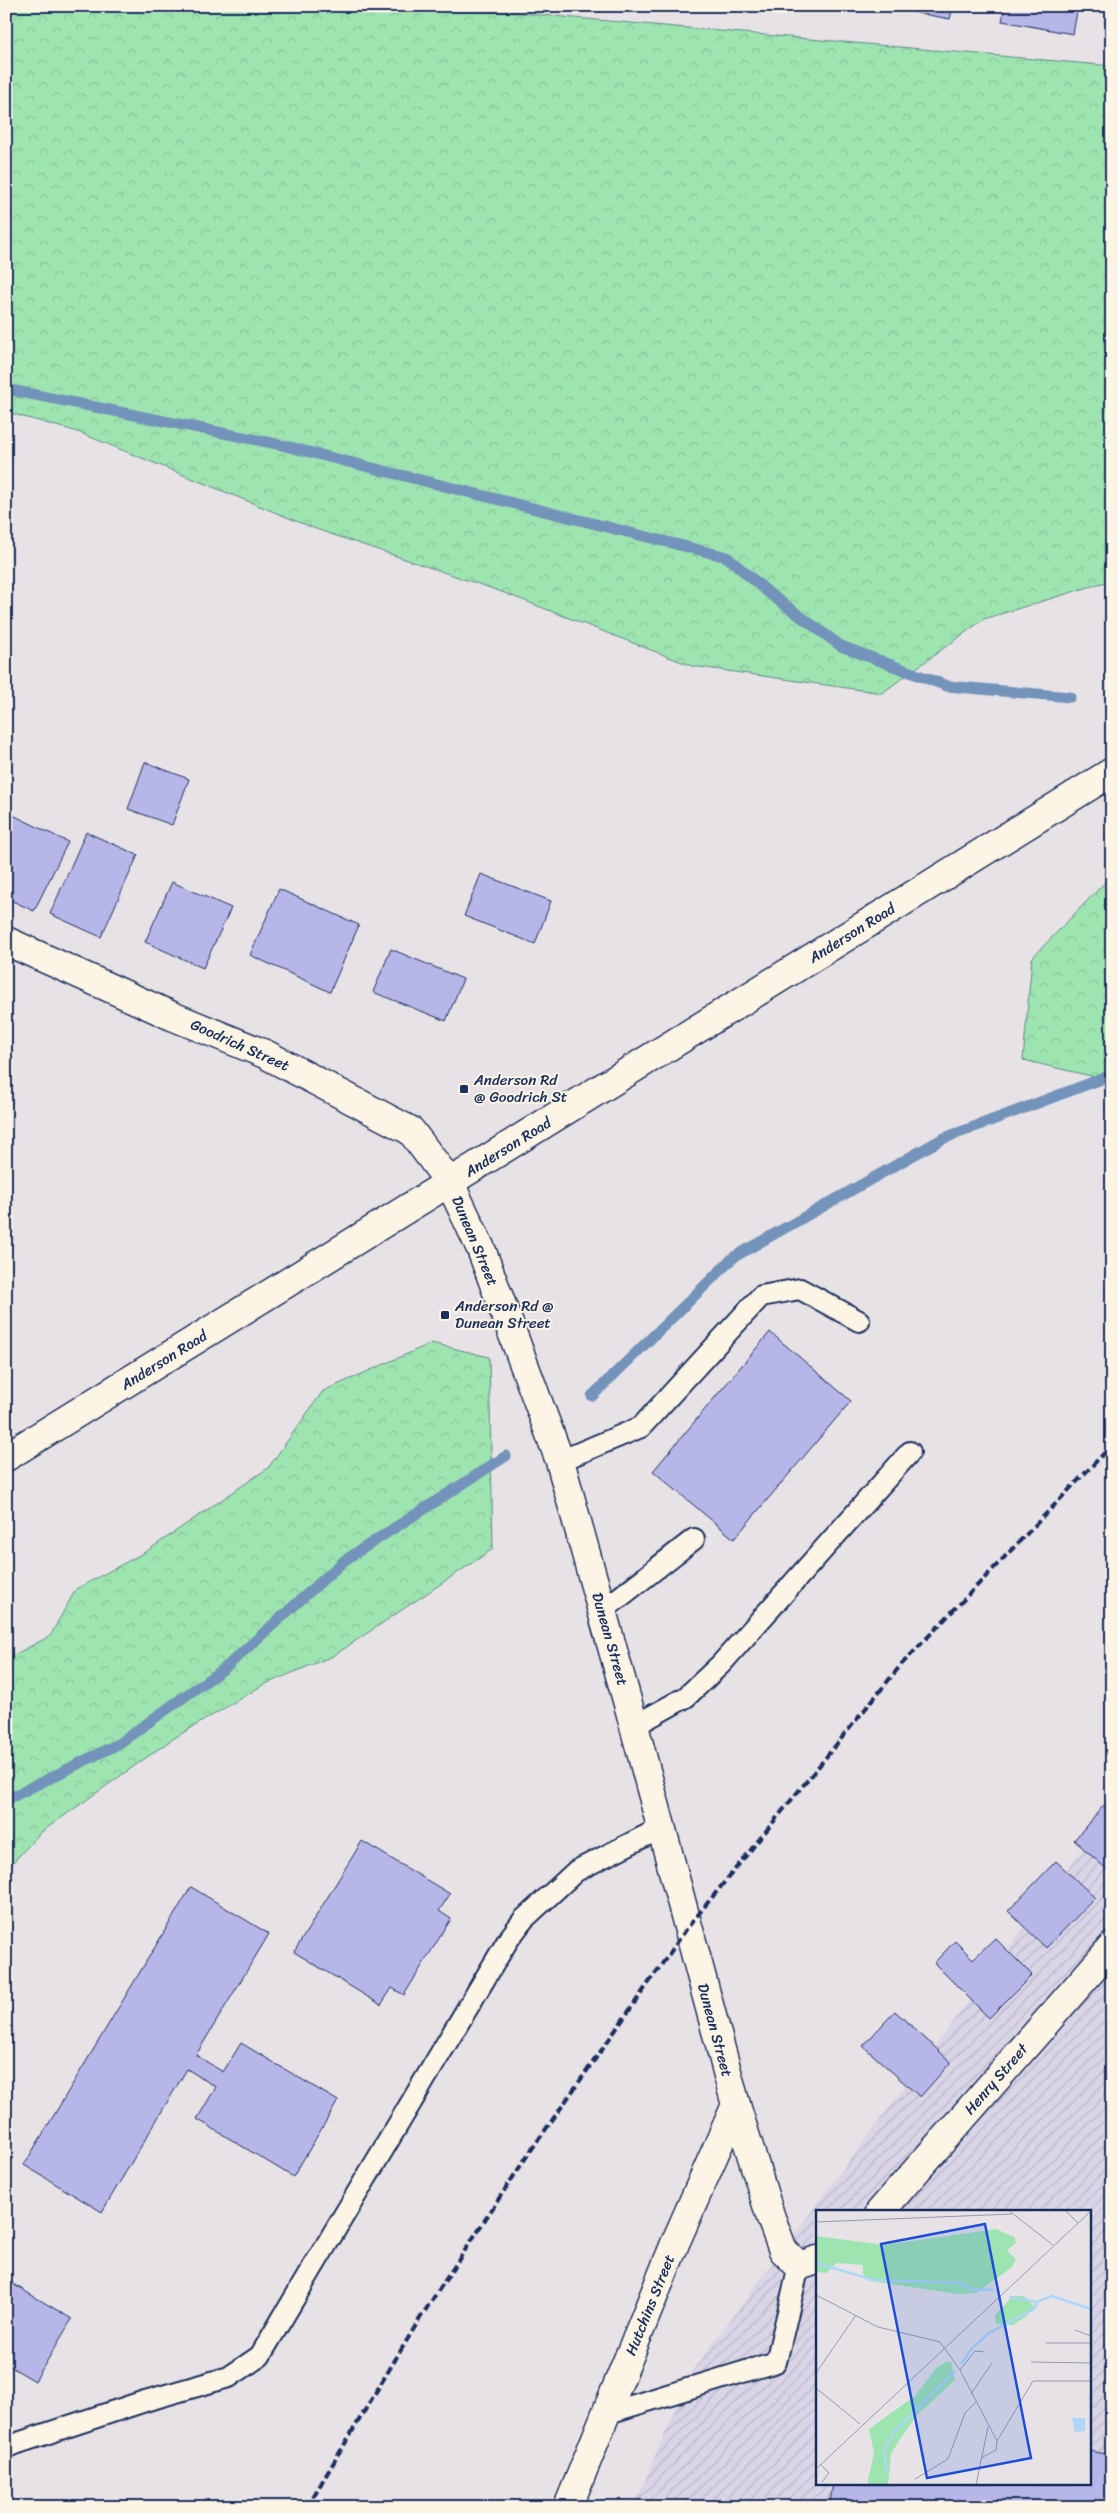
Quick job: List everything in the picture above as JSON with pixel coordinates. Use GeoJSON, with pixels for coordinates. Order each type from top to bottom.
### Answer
{"type":"FeatureCollection","features":[{"type":"Feature","properties":{"kind":"street","name":"Anderson Road"},"geometry":{"type":"LineString","coordinates":[[6,1457],[1112,772]]}},
{"type":"Feature","properties":{"kind":"street","name":"Goodrich Street"},"geometry":{"type":"LineString","coordinates":[[6,941],[172,1016],[265,1054],[411,1132],[450,1183]]}},
{"type":"Feature","properties":{"kind":"street","name":"Dunean Street"},"geometry":{"type":"LineString","coordinates":[[450,1183],[481,1249],[560,1461],[662,1828],[736,2105]]}},
{"type":"Feature","properties":{"kind":"street","name":"Henry Street"},"geometry":{"type":"LineString","coordinates":[[882,2210],[1112,1947]]}},
{"type":"Feature","properties":{"kind":"street"},"geometry":{"type":"LineString","coordinates":[[736,2105],[783,2250],[808,2263]]}},
{"type":"Feature","properties":{"kind":"street","name":"Hutchins Street"},"geometry":{"type":"LineString","coordinates":[[568,2507],[676,2241],[736,2105]]}},
{"type":"Feature","properties":{"kind":"lane"},"geometry":{"type":"LineString","coordinates":[[560,1461],[642,1427],[760,1296],[800,1289],[859,1321]]}},
{"type":"Feature","properties":{"kind":"lane"},"geometry":{"type":"LineString","coordinates":[[634,1726],[686,1697],[721,1664],[910,1452]]}},
{"type":"Feature","properties":{"kind":"lane"},"geometry":{"type":"LineString","coordinates":[[602,1611],[694,1539]]}},
{"type":"Feature","properties":{"kind":"lane"},"geometry":{"type":"LineString","coordinates":[[6,2447],[145,2401],[228,2377],[260,2356],[508,1940],[524,1919],[576,1871],[662,1828]]}},
{"type":"Feature","properties":{"kind":"lane"},"geometry":{"type":"LineString","coordinates":[[605,2414],[776,2362],[808,2263]]}},
{"type":"Feature","properties":{"kind":"shaded area"},"geometry":{"type":"Polygon","coordinates":[[[1090,1839],[1112,1852],[1112,2507],[634,2507],[690,2374],[1090,1839]]]}},
{"type":"Feature","properties":{"kind":"green space"},"geometry":{"type":"Polygon","coordinates":[[[6,6],[508,12],[1112,66],[1112,580],[984,619],[882,693],[692,666],[502,592],[316,529],[78,432],[6,412],[6,6]]]}},
{"type":"Feature","properties":{"kind":"green space"},"geometry":{"type":"Polygon","coordinates":[[[1112,875],[1112,1081],[1023,1060],[1032,958],[1112,875]]]}},
{"type":"Feature","properties":{"kind":"green space"},"geometry":{"type":"Polygon","coordinates":[[[432,1343],[489,1357],[493,1549],[333,1656],[263,1685],[171,1740],[40,1833],[6,1870],[6,1659],[50,1636],[76,1589],[147,1551],[268,1468],[323,1391],[432,1343]]]}},
{"type":"Feature","properties":{"kind":"building"},"geometry":{"type":"Polygon","coordinates":[[[879,6],[953,6],[950,19],[879,6]]]}},
{"type":"Feature","properties":{"kind":"building"},"geometry":{"type":"Polygon","coordinates":[[[1005,6],[1078,6],[1073,34],[1002,21],[1005,6]]]}},
{"type":"Feature","properties":{"kind":"building"},"geometry":{"type":"Polygon","coordinates":[[[145,762],[189,779],[172,825],[128,809],[145,762]]]}},
{"type":"Feature","properties":{"kind":"building"},"geometry":{"type":"Polygon","coordinates":[[[11,814],[68,842],[34,911],[6,898],[6,823],[11,814]]]}},
{"type":"Feature","properties":{"kind":"building"},"geometry":{"type":"Polygon","coordinates":[[[86,832],[138,855],[101,937],[50,914],[86,832]]]}},
{"type":"Feature","properties":{"kind":"building"},"geometry":{"type":"Polygon","coordinates":[[[481,874],[551,901],[535,944],[464,916],[481,874]]]}},
{"type":"Feature","properties":{"kind":"building"},"geometry":{"type":"Polygon","coordinates":[[[172,882],[231,908],[203,968],[145,942],[172,882]]]}},
{"type":"Feature","properties":{"kind":"building"},"geometry":{"type":"Polygon","coordinates":[[[279,889],[359,925],[330,992],[250,955],[279,889]]]}},
{"type":"Feature","properties":{"kind":"building"},"geometry":{"type":"Polygon","coordinates":[[[391,949],[463,979],[446,1021],[373,992],[391,949]]]}},
{"type":"Feature","properties":{"kind":"building"},"geometry":{"type":"Polygon","coordinates":[[[770,1332],[851,1401],[734,1539],[653,1471],[770,1332]]]}},
{"type":"Feature","properties":{"kind":"building"},"geometry":{"type":"Polygon","coordinates":[[[1111,1797],[1112,1872],[1111,1873],[1074,1840],[1111,1797]]]}},
{"type":"Feature","properties":{"kind":"building"},"geometry":{"type":"Polygon","coordinates":[[[362,1841],[450,1894],[439,1911],[451,1919],[404,1995],[392,1988],[381,2005],[294,1952],[362,1841]]]}},
{"type":"Feature","properties":{"kind":"building"},"geometry":{"type":"Polygon","coordinates":[[[1056,1861],[1095,1898],[1046,1948],[1008,1911],[1056,1861]]]}},
{"type":"Feature","properties":{"kind":"building"},"geometry":{"type":"Polygon","coordinates":[[[191,1887],[269,1934],[196,2055],[223,2072],[241,2043],[338,2101],[293,2177],[197,2119],[216,2087],[187,2069],[102,2212],[24,2165],[191,1887]]]}},
{"type":"Feature","properties":{"kind":"building"},"geometry":{"type":"Polygon","coordinates":[[[995,1938],[1032,1975],[989,2018],[934,1963],[955,1941],[973,1959],[995,1938]]]}},
{"type":"Feature","properties":{"kind":"building"},"geometry":{"type":"Polygon","coordinates":[[[895,2011],[951,2062],[920,2097],[863,2046],[895,2011]]]}},
{"type":"Feature","properties":{"kind":"building"},"geometry":{"type":"Polygon","coordinates":[[[6,2280],[72,2319],[35,2381],[6,2364],[6,2280]]]}},
{"type":"Feature","properties":{"kind":"building"},"geometry":{"type":"Polygon","coordinates":[[[1090,2451],[1112,2455],[1112,2507],[829,2507],[833,2486],[1090,2486],[1090,2451]]]}},
{"type":"Feature","properties":{"kind":"waterway"},"geometry":{"type":"LineString","coordinates":[[6,389],[277,444],[727,557],[770,594],[841,646],[947,686],[1070,697]]}},
{"type":"Feature","properties":{"kind":"waterway"},"geometry":{"type":"LineString","coordinates":[[592,1396],[734,1257],[942,1139],[1112,1075]]}},
{"type":"Feature","properties":{"kind":"waterway"},"geometry":{"type":"LineString","coordinates":[[6,1800],[118,1744],[226,1667],[345,1560],[506,1456]]}},
{"type":"Feature","properties":{"kind":"railway"},"geometry":{"type":"LineString","coordinates":[[307,2507],[419,2320],[527,2156],[688,1927],[901,1665],[1112,1445]]}},
{"type":"Feature","properties":{"kind":"place","name":"Anderson Rd @ Goodrich St"},"geometry":{"type":"Point","coordinates":[464,1089]}},
{"type":"Feature","properties":{"kind":"place","name":"Anderson Rd @ Dunean Street"},"geometry":{"type":"Point","coordinates":[445,1315]}}]}
